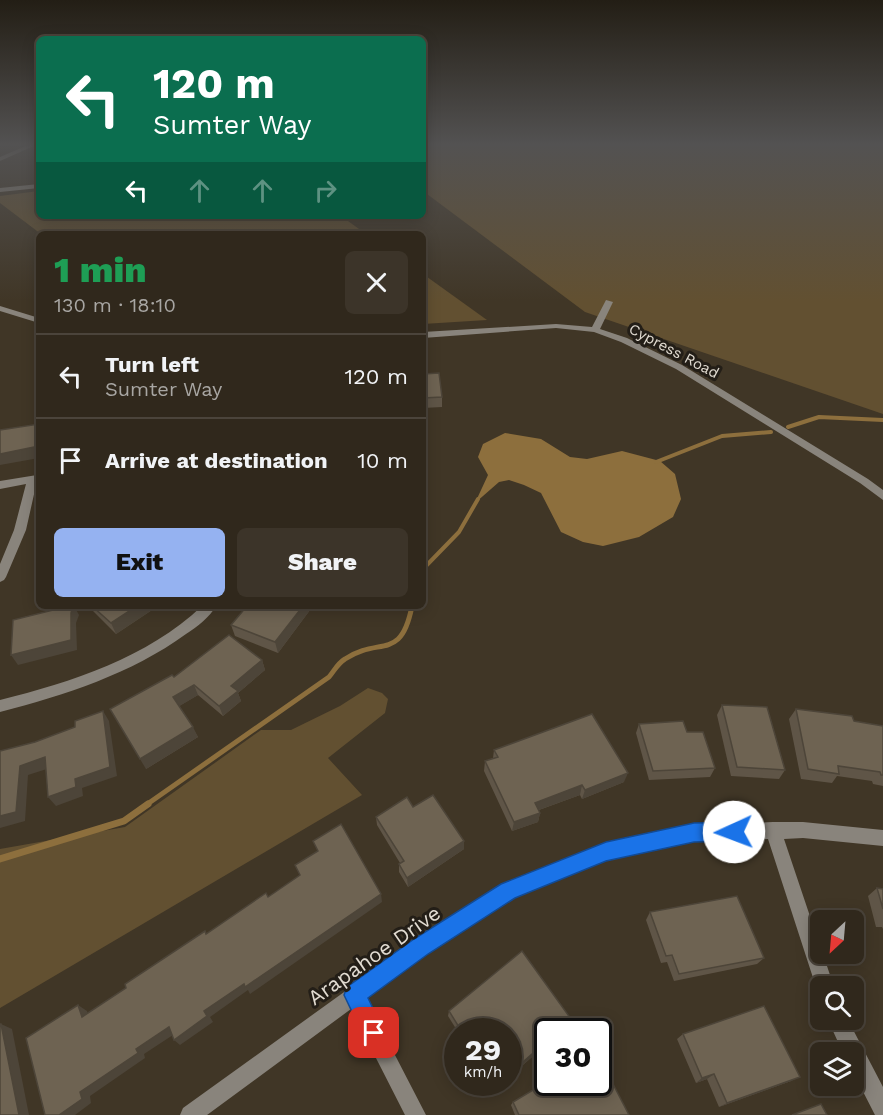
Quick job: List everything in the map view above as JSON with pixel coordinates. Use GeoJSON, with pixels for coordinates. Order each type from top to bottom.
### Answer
{"type":"FeatureCollection","features":[{"type":"Feature","properties":{"kind":"street"},"geometry":{"type":"LineString","coordinates":[[595,330],[609,302]]}},
{"type":"Feature","properties":{"kind":"street"},"geometry":{"type":"LineString","coordinates":[[0,309],[36,320]]}},
{"type":"Feature","properties":{"kind":"street","name":"Cypress Road"},"geometry":{"type":"LineString","coordinates":[[426,335],[556,326],[595,330],[624,340],[679,367],[883,495]]}},
{"type":"Feature","properties":{"kind":"street"},"geometry":{"type":"LineString","coordinates":[[0,485],[35,479],[19,536],[0,577]]}},
{"type":"Feature","properties":{"kind":"street"},"geometry":{"type":"LineString","coordinates":[[0,706],[105,672],[166,643],[206,609]]}},
{"type":"Feature","properties":{"kind":"street","name":"Arapahoe Drive"},"geometry":{"type":"LineString","coordinates":[[190,1115],[421,947],[508,891],[606,851],[694,833],[802,830],[883,838]]}},
{"type":"Feature","properties":{"kind":"street"},"geometry":{"type":"LineString","coordinates":[[773,831],[821,976]]}},
{"type":"Feature","properties":{"kind":"street"},"geometry":{"type":"LineString","coordinates":[[354,995],[416,1115]]}},
{"type":"Feature","properties":{"kind":"street"},"geometry":{"type":"LineString","coordinates":[[864,1074],[883,1108]]}},
{"type":"Feature","properties":{"kind":"shaded area"},"geometry":{"type":"Polygon","coordinates":[[[0,197],[36,197],[36,219],[345,219],[362,231],[37,231],[0,203],[0,197]]]}},
{"type":"Feature","properties":{"kind":"shaded area"},"geometry":{"type":"Polygon","coordinates":[[[431,197],[883,197],[883,414],[585,312],[431,197]]]}},
{"type":"Feature","properties":{"kind":"shaded area"},"geometry":{"type":"Polygon","coordinates":[[[426,276],[487,320],[426,324],[426,276]]]}},
{"type":"Feature","properties":{"kind":"shaded area"},"geometry":{"type":"Polygon","coordinates":[[[505,433],[541,439],[570,457],[587,459],[622,451],[660,461],[675,474],[681,499],[673,517],[639,537],[603,546],[583,542],[561,532],[541,493],[524,485],[509,480],[499,482],[475,503],[488,475],[478,457],[483,444],[505,433]]]}},
{"type":"Feature","properties":{"kind":"shaded area"},"geometry":{"type":"Polygon","coordinates":[[[368,688],[382,693],[388,699],[385,713],[328,758],[362,795],[0,1008],[0,849],[125,827],[261,730],[291,730],[340,706],[368,688]]]}},
{"type":"Feature","properties":{"kind":"building"},"geometry":{"type":"Polygon","coordinates":[[[439,373],[442,397],[426,398],[426,374],[439,373]]]}},
{"type":"Feature","properties":{"kind":"building"},"geometry":{"type":"Polygon","coordinates":[[[36,424],[36,447],[0,454],[0,430],[36,424]]]}},
{"type":"Feature","properties":{"kind":"building"},"geometry":{"type":"Polygon","coordinates":[[[57,609],[72,609],[71,640],[11,655],[13,620],[57,609]]]}},
{"type":"Feature","properties":{"kind":"building"},"geometry":{"type":"Polygon","coordinates":[[[95,609],[132,609],[111,623],[95,609]]]}},
{"type":"Feature","properties":{"kind":"building"},"geometry":{"type":"Polygon","coordinates":[[[244,609],[301,609],[275,642],[231,625],[244,609]]]}},
{"type":"Feature","properties":{"kind":"building"},"geometry":{"type":"Polygon","coordinates":[[[229,635],[262,660],[231,686],[238,691],[219,706],[194,685],[173,697],[193,727],[140,759],[110,709],[172,675],[174,677],[229,635]]]}},
{"type":"Feature","properties":{"kind":"building"},"geometry":{"type":"Polygon","coordinates":[[[722,705],[767,707],[785,770],[737,767],[722,705]]]}},
{"type":"Feature","properties":{"kind":"building"},"geometry":{"type":"Polygon","coordinates":[[[796,709],[852,716],[854,721],[883,726],[883,775],[880,772],[838,766],[839,774],[808,769],[796,709]]]}},
{"type":"Feature","properties":{"kind":"building"},"geometry":{"type":"Polygon","coordinates":[[[103,711],[110,767],[75,779],[76,787],[48,797],[45,757],[20,766],[16,812],[0,816],[0,751],[35,742],[75,727],[75,721],[103,711]]]}},
{"type":"Feature","properties":{"kind":"building"},"geometry":{"type":"Polygon","coordinates":[[[592,714],[628,773],[585,790],[582,785],[535,803],[540,813],[514,822],[485,761],[498,757],[494,750],[592,714]]]}},
{"type":"Feature","properties":{"kind":"building"},"geometry":{"type":"Polygon","coordinates":[[[683,721],[687,732],[703,732],[715,768],[653,771],[639,724],[683,721]]]}},
{"type":"Feature","properties":{"kind":"building"},"geometry":{"type":"Polygon","coordinates":[[[433,795],[464,841],[407,878],[399,864],[404,861],[376,817],[407,797],[413,807],[433,795]]]}},
{"type":"Feature","properties":{"kind":"building"},"geometry":{"type":"Polygon","coordinates":[[[341,824],[381,894],[245,987],[244,984],[204,1011],[207,1016],[174,1040],[169,1027],[136,1049],[138,1053],[80,1092],[82,1099],[59,1115],[45,1115],[26,1038],[78,1005],[82,1017],[126,988],[125,984],[205,931],[206,934],[266,893],[268,897],[300,875],[295,865],[318,851],[313,841],[341,824]]]}},
{"type":"Feature","properties":{"kind":"building"},"geometry":{"type":"Polygon","coordinates":[[[877,888],[883,889],[883,909],[877,888]]]}},
{"type":"Feature","properties":{"kind":"building"},"geometry":{"type":"Polygon","coordinates":[[[737,896],[764,958],[679,974],[672,955],[666,956],[650,912],[737,896]]]}},
{"type":"Feature","properties":{"kind":"building"},"geometry":{"type":"Polygon","coordinates":[[[522,951],[570,1018],[534,1018],[534,1052],[522,1063],[522,1018],[453,1018],[449,1011],[522,951]]]}},
{"type":"Feature","properties":{"kind":"building"},"geometry":{"type":"Polygon","coordinates":[[[764,1006],[800,1077],[727,1103],[714,1074],[702,1078],[683,1034],[764,1006]]]}},
{"type":"Feature","properties":{"kind":"building"},"geometry":{"type":"Polygon","coordinates":[[[1,1024],[19,1115],[0,1115],[1,1024]]]}},
{"type":"Feature","properties":{"kind":"building"},"geometry":{"type":"Polygon","coordinates":[[[612,1082],[629,1115],[519,1115],[513,1102],[534,1089],[534,1096],[612,1096],[612,1082]]]}},
{"type":"Feature","properties":{"kind":"building"},"geometry":{"type":"Polygon","coordinates":[[[821,1104],[827,1115],[792,1115],[821,1104]]]}},
{"type":"Feature","properties":{"kind":"waterway"},"geometry":{"type":"LineString","coordinates":[[788,427],[819,417],[883,420]]}},
{"type":"Feature","properties":{"kind":"waterway"},"geometry":{"type":"LineString","coordinates":[[656,462],[722,436],[771,432]]}},
{"type":"Feature","properties":{"kind":"waterway"},"geometry":{"type":"LineString","coordinates":[[426,566],[459,532],[478,499]]}},
{"type":"Feature","properties":{"kind":"waterway"},"geometry":{"type":"LineString","coordinates":[[146,805],[329,677],[345,659],[357,652],[388,645],[395,641],[402,635],[411,609]]}},
{"type":"Feature","properties":{"kind":"waterway"},"geometry":{"type":"LineString","coordinates":[[0,859],[124,821],[148,804]]}},
{"type":"Feature","properties":{"kind":"route"},"geometry":{"type":"LineString","coordinates":[[374,1033],[354,995],[421,947],[508,891],[606,851],[694,833],[734,832]]}}]}
